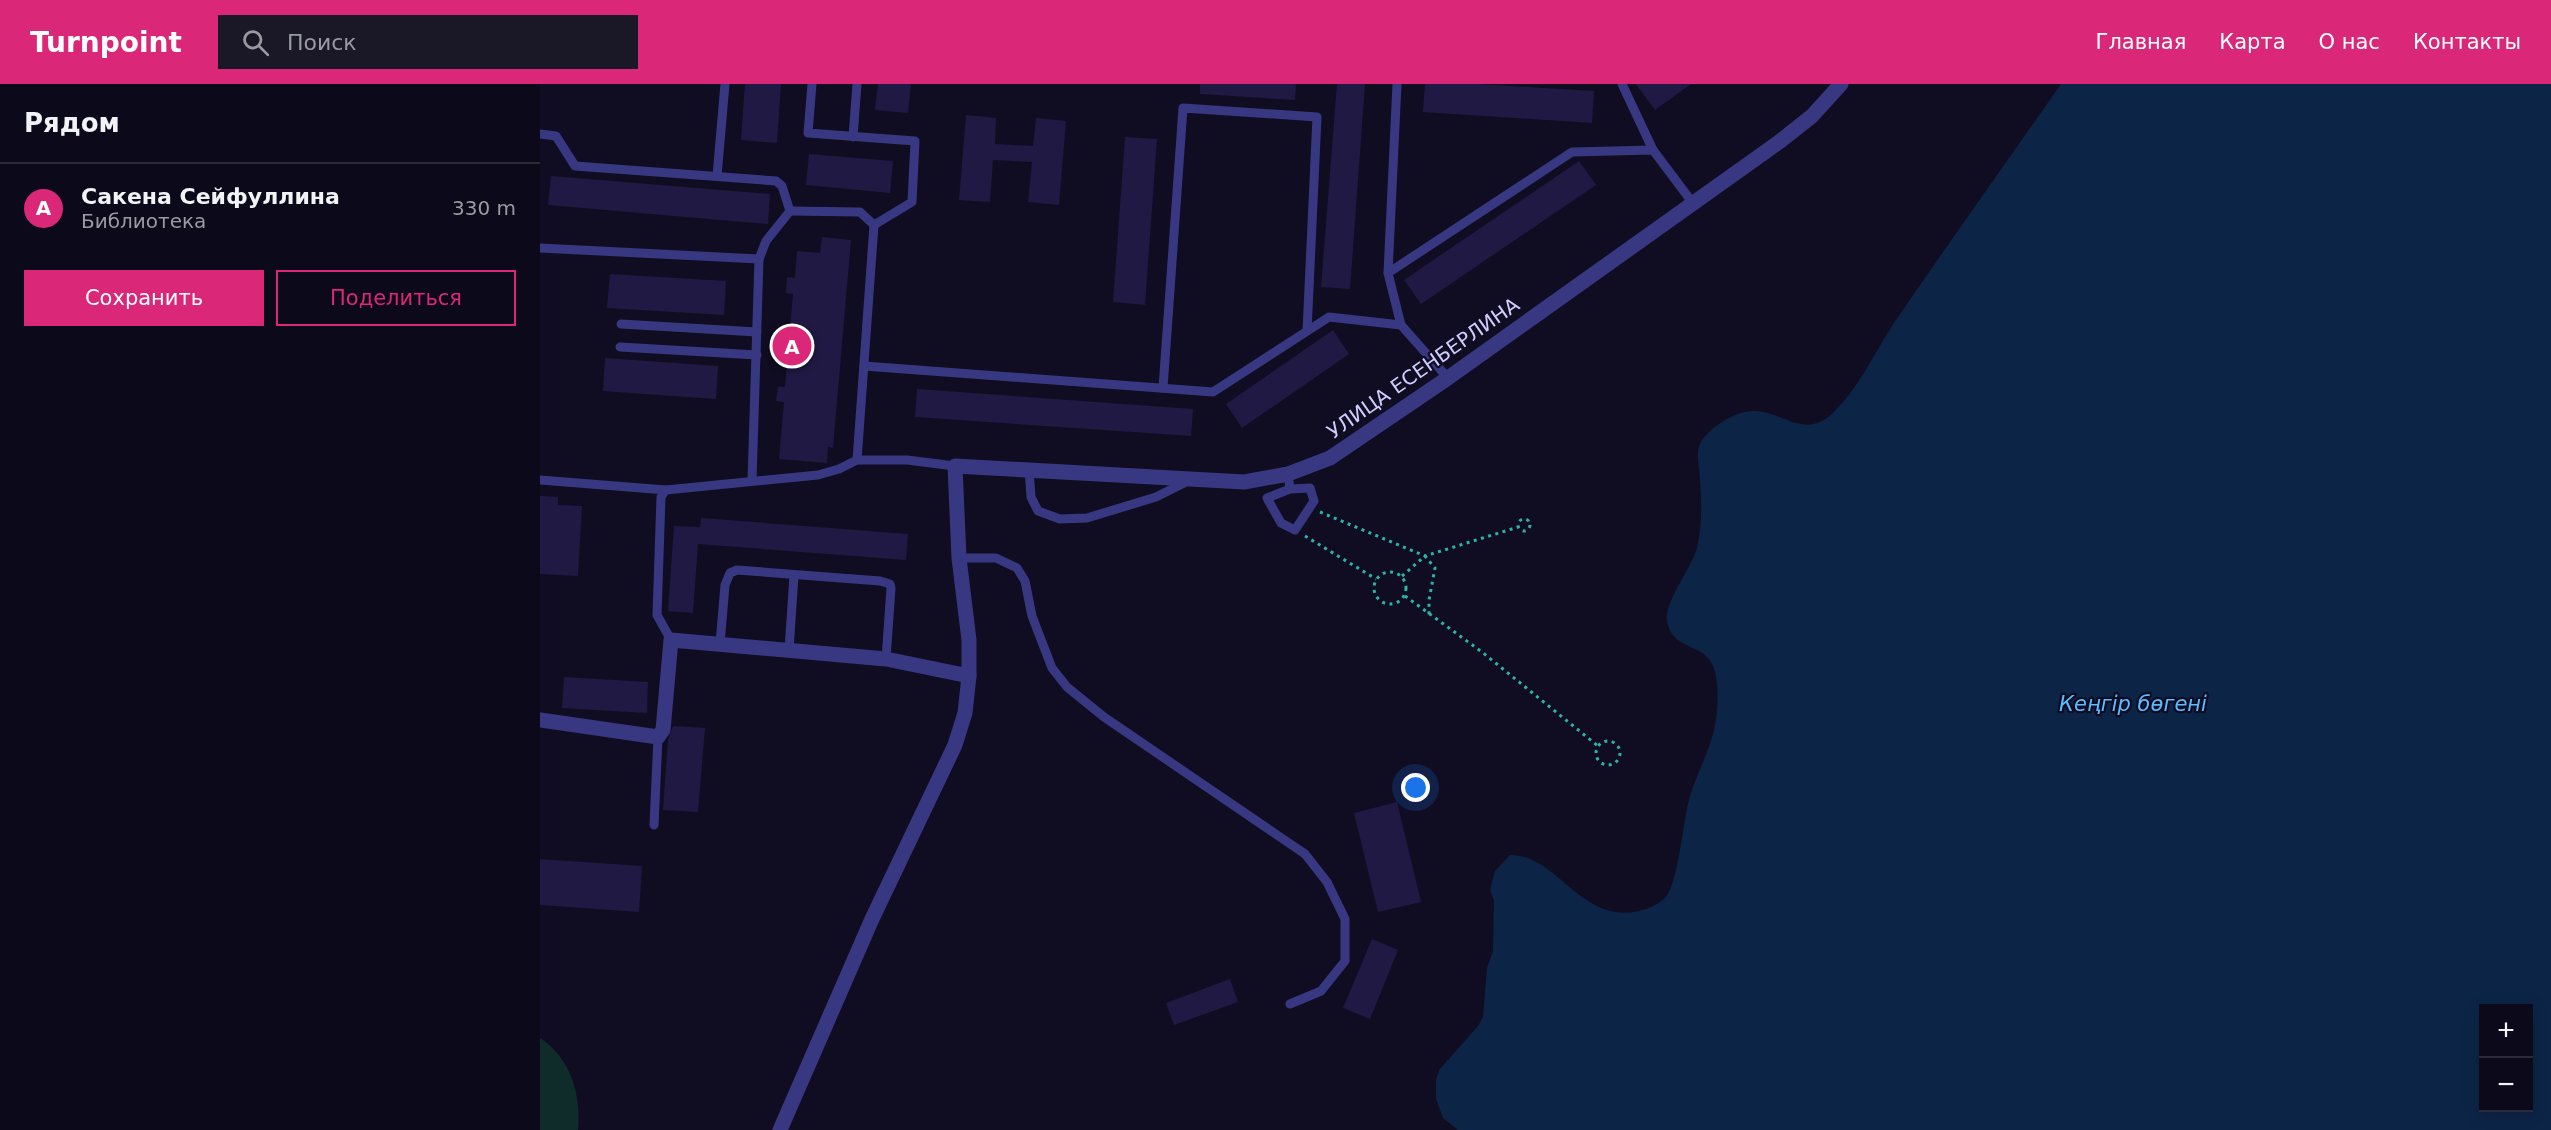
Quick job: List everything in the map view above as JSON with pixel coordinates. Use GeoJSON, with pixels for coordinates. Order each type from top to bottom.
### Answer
{"type":"FeatureCollection","features":[{"type":"Feature","properties":{"kind":"street","name":"УЛИЦА ЕСЕНБЕРЛИНА"},"geometry":{"type":"LineString","coordinates":[[955,466],[1244,482],[1289,482],[1330,458],[1448,378],[1779,142],[1812,116],[1841,84]]}},
{"type":"Feature","properties":{"kind":"street"},"geometry":{"type":"LineString","coordinates":[[780,1130],[872,919],[955,745],[965,713],[969,676],[969,640],[959,558],[955,466]]}},
{"type":"Feature","properties":{"kind":"street"},"geometry":{"type":"LineString","coordinates":[[540,720],[658,737],[663,730],[671,640],[886,658],[969,676]]}},
{"type":"Feature","properties":{"kind":"lane"},"geometry":{"type":"LineString","coordinates":[[717,176],[725,84]]}},
{"type":"Feature","properties":{"kind":"lane"},"geometry":{"type":"LineString","coordinates":[[812,84],[808,133],[915,141],[912,202],[874,225]]}},
{"type":"Feature","properties":{"kind":"lane"},"geometry":{"type":"LineString","coordinates":[[853,137],[857,84]]}},
{"type":"Feature","properties":{"kind":"lane"},"geometry":{"type":"LineString","coordinates":[[1397,84],[1388,273],[1401,325],[1448,378]]}},
{"type":"Feature","properties":{"kind":"lane"},"geometry":{"type":"LineString","coordinates":[[1622,84],[1653,150],[1692,202]]}},
{"type":"Feature","properties":{"kind":"lane"},"geometry":{"type":"LineString","coordinates":[[1163,388],[1183,108],[1317,117],[1307,331]]}},
{"type":"Feature","properties":{"kind":"lane"},"geometry":{"type":"LineString","coordinates":[[540,135],[556,136],[575,166],[776,181],[782,186],[790,211]]}},
{"type":"Feature","properties":{"kind":"lane"},"geometry":{"type":"LineString","coordinates":[[1388,273],[1572,152],[1653,150]]}},
{"type":"Feature","properties":{"kind":"lane"},"geometry":{"type":"LineString","coordinates":[[790,211],[860,212],[874,225]]}},
{"type":"Feature","properties":{"kind":"lane"},"geometry":{"type":"LineString","coordinates":[[752,480],[759,259],[766,241],[790,211]]}},
{"type":"Feature","properties":{"kind":"lane"},"geometry":{"type":"LineString","coordinates":[[857,460],[874,225]]}},
{"type":"Feature","properties":{"kind":"lane"},"geometry":{"type":"LineString","coordinates":[[540,248],[759,259]]}},
{"type":"Feature","properties":{"kind":"lane"},"geometry":{"type":"LineString","coordinates":[[864,366],[1213,392],[1329,317],[1401,325]]}},
{"type":"Feature","properties":{"kind":"lane"},"geometry":{"type":"LineString","coordinates":[[621,324],[758,332]]}},
{"type":"Feature","properties":{"kind":"lane"},"geometry":{"type":"LineString","coordinates":[[620,347],[757,355]]}},
{"type":"Feature","properties":{"kind":"lane"},"geometry":{"type":"LineString","coordinates":[[540,480],[666,490],[818,475],[839,469],[857,460],[907,460],[955,466]]}},
{"type":"Feature","properties":{"kind":"lane"},"geometry":{"type":"LineString","coordinates":[[1029,470],[1031,497],[1038,511],[1060,519],[1087,518],[1156,496],[1193,479]]}},
{"type":"Feature","properties":{"kind":"lane"},"geometry":{"type":"LineString","coordinates":[[1289,482],[1310,488],[1314,501],[1310,508],[1295,530],[1281,523],[1267,498],[1289,482]]}},
{"type":"Feature","properties":{"kind":"lane"},"geometry":{"type":"LineString","coordinates":[[666,490],[661,496],[657,615],[671,640]]}},
{"type":"Feature","properties":{"kind":"lane"},"geometry":{"type":"LineString","coordinates":[[959,558],[996,558],[1017,568],[1025,581],[1032,616],[1052,668],[1067,687],[1104,717],[1305,854],[1327,882],[1345,920],[1345,961],[1321,991],[1290,1004]]}},
{"type":"Feature","properties":{"kind":"lane"},"geometry":{"type":"LineString","coordinates":[[720,644],[725,585],[730,573],[737,570],[880,581],[890,584],[886,658]]}},
{"type":"Feature","properties":{"kind":"lane"},"geometry":{"type":"LineString","coordinates":[[789,650],[794,575]]}},
{"type":"Feature","properties":{"kind":"lane"},"geometry":{"type":"LineString","coordinates":[[654,825],[658,737]]}},
{"type":"Feature","properties":{"kind":"path"},"geometry":{"type":"LineString","coordinates":[[1310,508],[1425,556],[1435,568],[1429,600],[1429,615]]}},
{"type":"Feature","properties":{"kind":"path"},"geometry":{"type":"LineString","coordinates":[[1523,519],[1531,525],[1527,531],[1522,531],[1518,527],[1519,522],[1523,519]]}},
{"type":"Feature","properties":{"kind":"path"},"geometry":{"type":"LineString","coordinates":[[1402,576],[1425,556],[1518,527]]}},
{"type":"Feature","properties":{"kind":"path"},"geometry":{"type":"LineString","coordinates":[[1295,530],[1377,579]]}},
{"type":"Feature","properties":{"kind":"path"},"geometry":{"type":"LineString","coordinates":[[1388,572],[1402,576],[1407,585],[1405,596],[1396,603],[1385,604],[1380,601],[1374,591],[1377,579],[1388,572]]}},
{"type":"Feature","properties":{"kind":"path"},"geometry":{"type":"LineString","coordinates":[[1405,596],[1482,652],[1598,746]]}},
{"type":"Feature","properties":{"kind":"path"},"geometry":{"type":"LineString","coordinates":[[1606,741],[1614,742],[1620,753],[1618,760],[1607,766],[1600,763],[1595,756],[1598,746],[1606,741]]}},
{"type":"Feature","properties":{"kind":"green space"},"geometry":{"type":"Polygon","coordinates":[[[540,1038],[559,1056],[572,1078],[578,1104],[578,1130],[540,1130],[540,1038]]]}},
{"type":"Feature","properties":{"kind":"water","name":"Кеңгір бөгені"},"geometry":{"type":"Polygon","coordinates":[[[2061,84],[2551,84],[2551,1130],[1458,1130],[1443,1118],[1436,1099],[1436,1079],[1440,1069],[1478,1026],[1483,1017],[1487,968],[1493,951],[1494,900],[1490,890],[1495,871],[1510,855],[1527,858],[1542,865],[1585,899],[1601,908],[1619,913],[1650,908],[1666,897],[1670,889],[1677,864],[1687,806],[1711,740],[1717,707],[1717,685],[1713,666],[1702,653],[1675,637],[1667,621],[1670,605],[1694,556],[1699,540],[1701,507],[1698,455],[1702,440],[1720,424],[1744,412],[1765,412],[1803,424],[1813,424],[1823,420],[1844,402],[1896,320],[2061,84]]]}},
{"type":"Feature","properties":{"kind":"building"},"geometry":{"type":"Polygon","coordinates":[[[745,84],[781,84],[777,143],[741,140],[745,84]]]}},
{"type":"Feature","properties":{"kind":"building"},"geometry":{"type":"Polygon","coordinates":[[[878,84],[911,84],[908,113],[875,110],[878,84]]]}},
{"type":"Feature","properties":{"kind":"building"},"geometry":{"type":"Polygon","coordinates":[[[1200,84],[1296,84],[1295,100],[1200,94],[1200,84]]]}},
{"type":"Feature","properties":{"kind":"building"},"geometry":{"type":"Polygon","coordinates":[[[1337,84],[1365,84],[1350,289],[1321,287],[1337,84]]]}},
{"type":"Feature","properties":{"kind":"building"},"geometry":{"type":"Polygon","coordinates":[[[1425,84],[1477,84],[1594,91],[1592,123],[1423,112],[1425,84]]]}},
{"type":"Feature","properties":{"kind":"building"},"geometry":{"type":"Polygon","coordinates":[[[1636,84],[1691,84],[1655,110],[1636,84]]]}},
{"type":"Feature","properties":{"kind":"building"},"geometry":{"type":"Polygon","coordinates":[[[966,115],[996,118],[995,144],[1033,146],[1036,118],[1066,121],[1059,205],[1028,202],[1032,162],[993,160],[990,202],[959,200],[966,115]]]}},
{"type":"Feature","properties":{"kind":"building"},"geometry":{"type":"Polygon","coordinates":[[[1125,137],[1157,139],[1145,305],[1113,302],[1125,137]]]}},
{"type":"Feature","properties":{"kind":"building"},"geometry":{"type":"Polygon","coordinates":[[[809,154],[893,161],[890,193],[806,185],[809,154]]]}},
{"type":"Feature","properties":{"kind":"building"},"geometry":{"type":"Polygon","coordinates":[[[1579,161],[1596,185],[1421,304],[1404,280],[1579,161]]]}},
{"type":"Feature","properties":{"kind":"building"},"geometry":{"type":"Polygon","coordinates":[[[551,176],[770,194],[768,224],[548,205],[551,176]]]}},
{"type":"Feature","properties":{"kind":"building"},"geometry":{"type":"Polygon","coordinates":[[[822,237],[851,240],[833,448],[828,447],[827,463],[779,459],[784,402],[776,401],[778,387],[785,387],[793,294],[786,293],[787,277],[795,278],[797,251],[820,253],[822,237]]]}},
{"type":"Feature","properties":{"kind":"building"},"geometry":{"type":"Polygon","coordinates":[[[610,274],[726,281],[724,315],[607,308],[610,274]]]}},
{"type":"Feature","properties":{"kind":"building"},"geometry":{"type":"Polygon","coordinates":[[[1333,330],[1349,354],[1242,428],[1226,404],[1333,330]]]}},
{"type":"Feature","properties":{"kind":"building"},"geometry":{"type":"Polygon","coordinates":[[[605,358],[718,366],[716,399],[603,391],[605,358]]]}},
{"type":"Feature","properties":{"kind":"building"},"geometry":{"type":"Polygon","coordinates":[[[917,389],[1193,409],[1191,436],[915,417],[917,389]]]}},
{"type":"Feature","properties":{"kind":"building"},"geometry":{"type":"Polygon","coordinates":[[[540,496],[558,497],[558,505],[582,506],[578,576],[540,574],[540,496]]]}},
{"type":"Feature","properties":{"kind":"building"},"geometry":{"type":"Polygon","coordinates":[[[701,518],[908,534],[906,560],[698,544],[693,613],[668,611],[674,526],[700,527],[701,518]]]}},
{"type":"Feature","properties":{"kind":"building"},"geometry":{"type":"Polygon","coordinates":[[[564,677],[648,682],[647,713],[562,708],[564,677]]]}},
{"type":"Feature","properties":{"kind":"building"},"geometry":{"type":"Polygon","coordinates":[[[673,726],[705,728],[698,812],[663,810],[668,740],[673,726]]]}},
{"type":"Feature","properties":{"kind":"building"},"geometry":{"type":"Polygon","coordinates":[[[1397,802],[1421,902],[1378,912],[1354,813],[1397,802]]]}},
{"type":"Feature","properties":{"kind":"building"},"geometry":{"type":"Polygon","coordinates":[[[540,859],[642,866],[639,912],[540,905],[540,859]]]}},
{"type":"Feature","properties":{"kind":"building"},"geometry":{"type":"Polygon","coordinates":[[[1372,939],[1398,950],[1370,1019],[1343,1008],[1372,939]]]}},
{"type":"Feature","properties":{"kind":"building"},"geometry":{"type":"Polygon","coordinates":[[[1230,979],[1238,1002],[1174,1025],[1166,1003],[1230,979]]]}},
{"type":"Feature","properties":{"kind":"place","name":"Сакена Сейфуллина"},"geometry":{"type":"Point","coordinates":[792,346]}}]}
